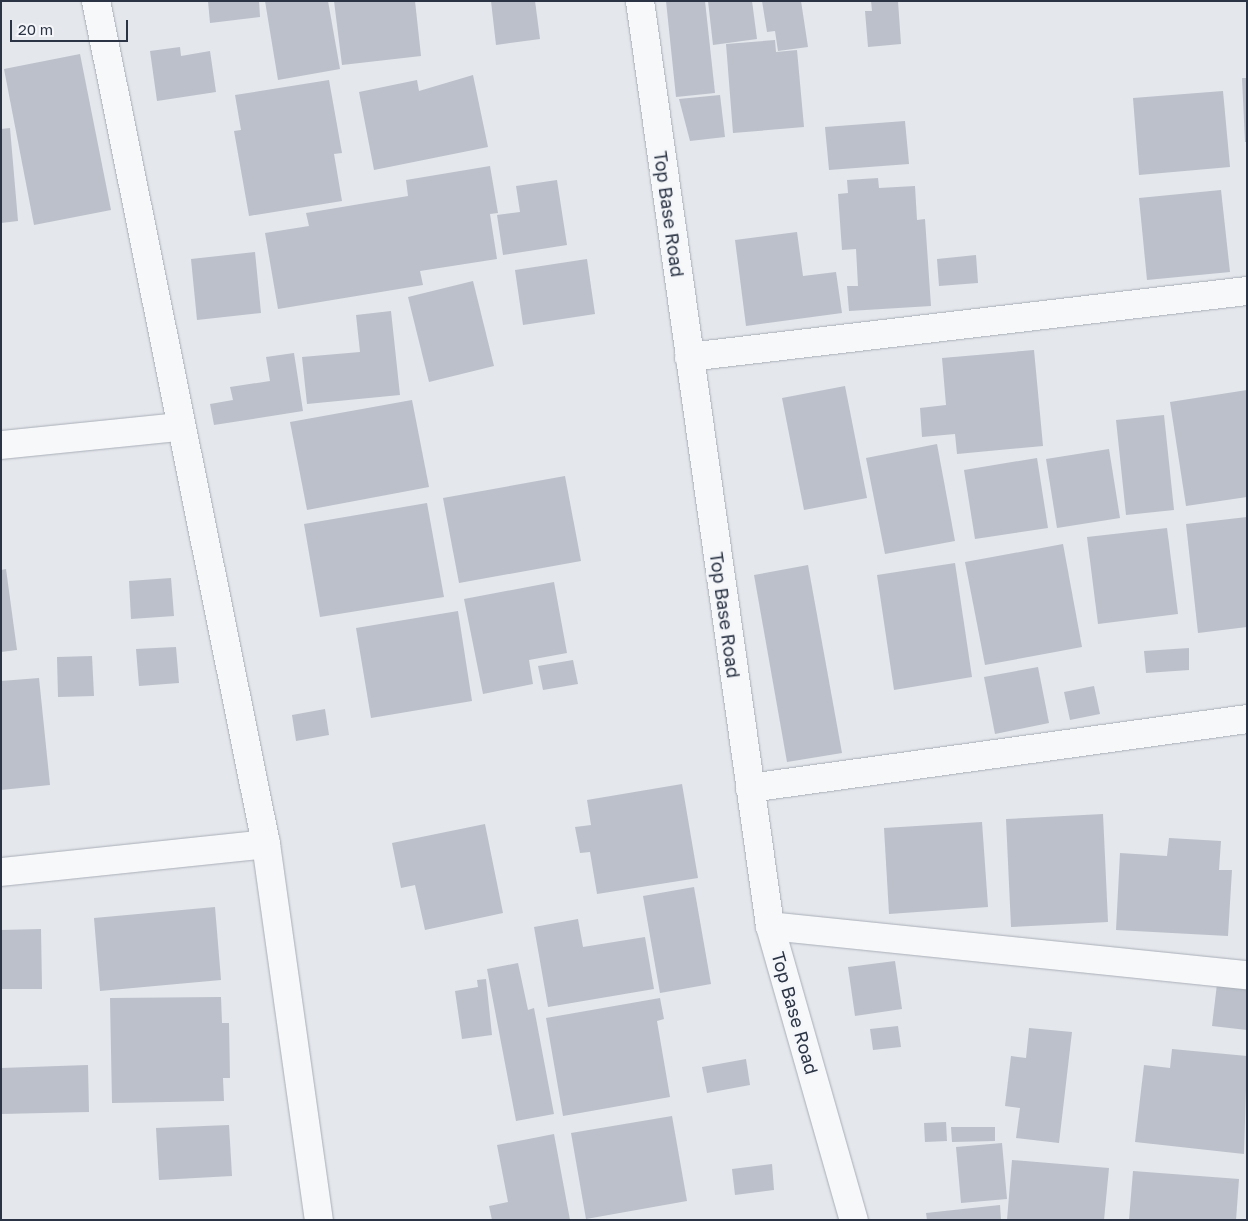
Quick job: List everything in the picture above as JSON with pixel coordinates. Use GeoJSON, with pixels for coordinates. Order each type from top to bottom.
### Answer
{"type":"FeatureCollection","features":[{"type":"Feature","properties":{"kind":"street"},"geometry":{"type":"LineString","coordinates":[[96,1],[178,427],[266,844],[319,1220]]}},
{"type":"Feature","properties":{"kind":"street","name":"Top Base Road"},"geometry":{"type":"LineString","coordinates":[[640,1],[770,926],[854,1220]]}},
{"type":"Feature","properties":{"kind":"street"},"geometry":{"type":"LineString","coordinates":[[689,357],[1247,291]]}},
{"type":"Feature","properties":{"kind":"street"},"geometry":{"type":"LineString","coordinates":[[1,445],[178,427]]}},
{"type":"Feature","properties":{"kind":"street"},"geometry":{"type":"LineString","coordinates":[[750,788],[1247,718]]}},
{"type":"Feature","properties":{"kind":"street"},"geometry":{"type":"LineString","coordinates":[[1,872],[266,844]]}},
{"type":"Feature","properties":{"kind":"street"},"geometry":{"type":"LineString","coordinates":[[770,926],[1247,975]]}},
{"type":"Feature","properties":{"kind":"building"},"geometry":{"type":"Polygon","coordinates":[[[208,1],[259,1],[260,17],[210,23],[208,1]]]}},
{"type":"Feature","properties":{"kind":"building"},"geometry":{"type":"Polygon","coordinates":[[[265,1],[328,1],[340,69],[278,80],[265,1]]]}},
{"type":"Feature","properties":{"kind":"building"},"geometry":{"type":"Polygon","coordinates":[[[334,1],[415,1],[421,56],[342,65],[334,1]]]}},
{"type":"Feature","properties":{"kind":"building"},"geometry":{"type":"Polygon","coordinates":[[[491,1],[535,1],[540,39],[496,45],[491,1]]]}},
{"type":"Feature","properties":{"kind":"building"},"geometry":{"type":"Polygon","coordinates":[[[666,1],[705,1],[715,93],[676,97],[666,1]]]}},
{"type":"Feature","properties":{"kind":"building"},"geometry":{"type":"Polygon","coordinates":[[[708,1],[752,1],[757,39],[713,45],[708,1]]]}},
{"type":"Feature","properties":{"kind":"building"},"geometry":{"type":"Polygon","coordinates":[[[762,1],[801,1],[808,47],[778,51],[775,31],[767,32],[762,1]]]}},
{"type":"Feature","properties":{"kind":"building"},"geometry":{"type":"Polygon","coordinates":[[[871,1],[898,1],[901,44],[868,47],[865,11],[872,11],[871,1]]]}},
{"type":"Feature","properties":{"kind":"building"},"geometry":{"type":"Polygon","coordinates":[[[775,40],[776,52],[797,50],[804,127],[733,133],[726,44],[775,40]]]}},
{"type":"Feature","properties":{"kind":"building"},"geometry":{"type":"Polygon","coordinates":[[[180,47],[181,56],[210,51],[216,92],[157,101],[150,51],[180,47]]]}},
{"type":"Feature","properties":{"kind":"building"},"geometry":{"type":"Polygon","coordinates":[[[80,54],[111,210],[34,225],[4,69],[80,54]]]}},
{"type":"Feature","properties":{"kind":"building"},"geometry":{"type":"Polygon","coordinates":[[[473,75],[488,147],[374,170],[359,92],[417,80],[419,91],[473,75]]]}},
{"type":"Feature","properties":{"kind":"building"},"geometry":{"type":"Polygon","coordinates":[[[1242,78],[1247,78],[1247,142],[1245,142],[1242,78]]]}},
{"type":"Feature","properties":{"kind":"building"},"geometry":{"type":"Polygon","coordinates":[[[329,80],[342,153],[334,154],[342,201],[249,216],[234,131],[241,130],[235,95],[329,80]]]}},
{"type":"Feature","properties":{"kind":"building"},"geometry":{"type":"Polygon","coordinates":[[[1223,91],[1230,167],[1139,175],[1133,98],[1223,91]]]}},
{"type":"Feature","properties":{"kind":"building"},"geometry":{"type":"Polygon","coordinates":[[[720,95],[725,137],[690,141],[679,99],[720,95]]]}},
{"type":"Feature","properties":{"kind":"building"},"geometry":{"type":"Polygon","coordinates":[[[905,121],[909,164],[829,170],[825,127],[905,121]]]}},
{"type":"Feature","properties":{"kind":"building"},"geometry":{"type":"Polygon","coordinates":[[[10,128],[18,221],[1,223],[1,129],[10,128]]]}},
{"type":"Feature","properties":{"kind":"building"},"geometry":{"type":"Polygon","coordinates":[[[490,166],[498,213],[490,214],[497,259],[420,271],[423,285],[278,309],[265,233],[309,226],[306,213],[408,196],[406,180],[490,166]]]}},
{"type":"Feature","properties":{"kind":"building"},"geometry":{"type":"Polygon","coordinates":[[[878,178],[879,188],[915,186],[917,220],[925,219],[931,306],[849,311],[847,286],[858,286],[856,249],[842,250],[838,194],[848,193],[847,180],[878,178]]]}},
{"type":"Feature","properties":{"kind":"building"},"geometry":{"type":"Polygon","coordinates":[[[557,180],[567,245],[503,255],[497,215],[520,212],[516,186],[557,180]]]}},
{"type":"Feature","properties":{"kind":"building"},"geometry":{"type":"Polygon","coordinates":[[[1221,190],[1230,272],[1147,280],[1139,198],[1221,190]]]}},
{"type":"Feature","properties":{"kind":"building"},"geometry":{"type":"Polygon","coordinates":[[[797,232],[803,276],[836,272],[842,313],[746,326],[735,240],[797,232]]]}},
{"type":"Feature","properties":{"kind":"building"},"geometry":{"type":"Polygon","coordinates":[[[255,252],[261,313],[197,320],[191,259],[255,252]]]}},
{"type":"Feature","properties":{"kind":"building"},"geometry":{"type":"Polygon","coordinates":[[[976,255],[978,283],[939,286],[937,259],[976,255]]]}},
{"type":"Feature","properties":{"kind":"building"},"geometry":{"type":"Polygon","coordinates":[[[587,259],[595,314],[523,325],[515,270],[587,259]]]}},
{"type":"Feature","properties":{"kind":"building"},"geometry":{"type":"Polygon","coordinates":[[[473,281],[494,366],[429,382],[408,297],[473,281]]]}},
{"type":"Feature","properties":{"kind":"building"},"geometry":{"type":"Polygon","coordinates":[[[391,311],[400,395],[307,404],[302,357],[360,352],[356,315],[391,311]]]}},
{"type":"Feature","properties":{"kind":"building"},"geometry":{"type":"Polygon","coordinates":[[[1034,350],[1043,446],[957,454],[955,434],[922,437],[920,408],[946,405],[942,358],[1034,350]]]}},
{"type":"Feature","properties":{"kind":"building"},"geometry":{"type":"Polygon","coordinates":[[[294,353],[303,411],[214,425],[210,404],[233,400],[230,387],[270,381],[266,357],[294,353]]]}},
{"type":"Feature","properties":{"kind":"building"},"geometry":{"type":"Polygon","coordinates":[[[845,386],[867,498],[804,510],[782,398],[845,386]]]}},
{"type":"Feature","properties":{"kind":"building"},"geometry":{"type":"Polygon","coordinates":[[[1247,390],[1247,497],[1186,506],[1170,402],[1247,390]]]}},
{"type":"Feature","properties":{"kind":"building"},"geometry":{"type":"Polygon","coordinates":[[[412,400],[429,487],[307,510],[290,422],[412,400]]]}},
{"type":"Feature","properties":{"kind":"building"},"geometry":{"type":"Polygon","coordinates":[[[1164,415],[1174,510],[1126,515],[1116,420],[1164,415]]]}},
{"type":"Feature","properties":{"kind":"building"},"geometry":{"type":"Polygon","coordinates":[[[937,444],[955,541],[885,554],[866,458],[937,444]]]}},
{"type":"Feature","properties":{"kind":"building"},"geometry":{"type":"Polygon","coordinates":[[[1109,449],[1120,518],[1057,528],[1046,459],[1109,449]]]}},
{"type":"Feature","properties":{"kind":"building"},"geometry":{"type":"Polygon","coordinates":[[[1037,458],[1048,528],[975,539],[964,470],[1037,458]]]}},
{"type":"Feature","properties":{"kind":"building"},"geometry":{"type":"Polygon","coordinates":[[[565,476],[581,561],[459,583],[443,498],[565,476]]]}},
{"type":"Feature","properties":{"kind":"building"},"geometry":{"type":"Polygon","coordinates":[[[427,503],[444,597],[320,617],[304,524],[427,503]]]}},
{"type":"Feature","properties":{"kind":"building"},"geometry":{"type":"Polygon","coordinates":[[[1247,517],[1247,627],[1198,633],[1186,524],[1247,517]]]}},
{"type":"Feature","properties":{"kind":"building"},"geometry":{"type":"Polygon","coordinates":[[[1167,528],[1178,614],[1098,624],[1087,537],[1167,528]]]}},
{"type":"Feature","properties":{"kind":"building"},"geometry":{"type":"Polygon","coordinates":[[[1063,544],[1082,647],[985,665],[965,562],[1063,544]]]}},
{"type":"Feature","properties":{"kind":"building"},"geometry":{"type":"Polygon","coordinates":[[[955,563],[972,677],[894,690],[877,575],[955,563]]]}},
{"type":"Feature","properties":{"kind":"building"},"geometry":{"type":"Polygon","coordinates":[[[808,565],[842,753],[787,762],[754,575],[808,565]]]}},
{"type":"Feature","properties":{"kind":"building"},"geometry":{"type":"Polygon","coordinates":[[[6,569],[17,650],[1,652],[1,570],[6,569]]]}},
{"type":"Feature","properties":{"kind":"building"},"geometry":{"type":"Polygon","coordinates":[[[171,578],[174,616],[131,619],[129,581],[171,578]]]}},
{"type":"Feature","properties":{"kind":"building"},"geometry":{"type":"Polygon","coordinates":[[[554,582],[567,653],[529,660],[533,684],[483,694],[464,599],[554,582]]]}},
{"type":"Feature","properties":{"kind":"building"},"geometry":{"type":"Polygon","coordinates":[[[458,611],[472,701],[371,718],[356,628],[458,611]]]}},
{"type":"Feature","properties":{"kind":"building"},"geometry":{"type":"Polygon","coordinates":[[[176,647],[179,683],[139,686],[136,649],[176,647]]]}},
{"type":"Feature","properties":{"kind":"building"},"geometry":{"type":"Polygon","coordinates":[[[1189,648],[1189,670],[1146,673],[1144,651],[1189,648]]]}},
{"type":"Feature","properties":{"kind":"building"},"geometry":{"type":"Polygon","coordinates":[[[92,656],[94,696],[58,697],[57,657],[92,656]]]}},
{"type":"Feature","properties":{"kind":"building"},"geometry":{"type":"Polygon","coordinates":[[[573,660],[578,684],[543,690],[538,666],[573,660]]]}},
{"type":"Feature","properties":{"kind":"building"},"geometry":{"type":"Polygon","coordinates":[[[1038,667],[1049,723],[995,734],[984,677],[1038,667]]]}},
{"type":"Feature","properties":{"kind":"building"},"geometry":{"type":"Polygon","coordinates":[[[39,678],[50,785],[1,790],[1,681],[39,678]]]}},
{"type":"Feature","properties":{"kind":"building"},"geometry":{"type":"Polygon","coordinates":[[[1094,686],[1100,714],[1070,720],[1064,692],[1094,686]]]}},
{"type":"Feature","properties":{"kind":"building"},"geometry":{"type":"Polygon","coordinates":[[[325,709],[329,735],[296,741],[292,715],[325,709]]]}},
{"type":"Feature","properties":{"kind":"building"},"geometry":{"type":"Polygon","coordinates":[[[682,784],[698,878],[597,894],[590,852],[580,853],[575,827],[591,825],[587,800],[682,784]]]}},
{"type":"Feature","properties":{"kind":"building"},"geometry":{"type":"Polygon","coordinates":[[[1103,814],[1108,922],[1011,927],[1006,819],[1103,814]]]}},
{"type":"Feature","properties":{"kind":"building"},"geometry":{"type":"Polygon","coordinates":[[[982,822],[988,907],[889,914],[884,828],[982,822]]]}},
{"type":"Feature","properties":{"kind":"building"},"geometry":{"type":"Polygon","coordinates":[[[485,824],[503,913],[425,930],[415,885],[401,888],[392,843],[485,824]]]}},
{"type":"Feature","properties":{"kind":"building"},"geometry":{"type":"Polygon","coordinates":[[[1169,838],[1221,841],[1219,870],[1232,870],[1228,936],[1116,930],[1120,853],[1167,856],[1169,838]]]}},
{"type":"Feature","properties":{"kind":"building"},"geometry":{"type":"Polygon","coordinates":[[[694,887],[711,984],[660,993],[643,896],[694,887]]]}},
{"type":"Feature","properties":{"kind":"building"},"geometry":{"type":"Polygon","coordinates":[[[215,907],[221,980],[100,991],[94,918],[215,907]]]}},
{"type":"Feature","properties":{"kind":"building"},"geometry":{"type":"Polygon","coordinates":[[[578,919],[583,947],[645,937],[654,989],[548,1007],[534,927],[578,919]]]}},
{"type":"Feature","properties":{"kind":"building"},"geometry":{"type":"Polygon","coordinates":[[[41,929],[42,989],[1,989],[1,930],[41,929]]]}},
{"type":"Feature","properties":{"kind":"building"},"geometry":{"type":"Polygon","coordinates":[[[895,961],[902,1009],[855,1016],[848,967],[895,961]]]}},
{"type":"Feature","properties":{"kind":"building"},"geometry":{"type":"Polygon","coordinates":[[[518,963],[528,1010],[534,1008],[554,1114],[516,1121],[487,969],[518,963]]]}},
{"type":"Feature","properties":{"kind":"building"},"geometry":{"type":"Polygon","coordinates":[[[486,979],[492,1035],[462,1039],[455,991],[478,987],[477,980],[486,979]]]}},
{"type":"Feature","properties":{"kind":"building"},"geometry":{"type":"Polygon","coordinates":[[[1217,984],[1247,988],[1247,1030],[1212,1026],[1217,984]]]}},
{"type":"Feature","properties":{"kind":"building"},"geometry":{"type":"Polygon","coordinates":[[[221,997],[222,1023],[229,1023],[230,1078],[223,1078],[224,1101],[112,1103],[110,998],[221,997]]]}},
{"type":"Feature","properties":{"kind":"building"},"geometry":{"type":"Polygon","coordinates":[[[660,998],[664,1019],[657,1021],[670,1097],[563,1116],[546,1018],[660,998]]]}},
{"type":"Feature","properties":{"kind":"building"},"geometry":{"type":"Polygon","coordinates":[[[898,1026],[901,1047],[873,1050],[870,1029],[898,1026]]]}},
{"type":"Feature","properties":{"kind":"building"},"geometry":{"type":"Polygon","coordinates":[[[1029,1028],[1072,1032],[1059,1143],[1016,1138],[1020,1108],[1005,1106],[1011,1056],[1026,1058],[1029,1028]]]}},
{"type":"Feature","properties":{"kind":"building"},"geometry":{"type":"Polygon","coordinates":[[[1172,1049],[1247,1056],[1244,1154],[1135,1142],[1144,1065],[1170,1068],[1172,1049]]]}},
{"type":"Feature","properties":{"kind":"building"},"geometry":{"type":"Polygon","coordinates":[[[746,1059],[750,1085],[707,1093],[702,1067],[746,1059]]]}},
{"type":"Feature","properties":{"kind":"building"},"geometry":{"type":"Polygon","coordinates":[[[88,1065],[89,1112],[1,1114],[1,1068],[88,1065]]]}},
{"type":"Feature","properties":{"kind":"building"},"geometry":{"type":"Polygon","coordinates":[[[672,1116],[687,1201],[586,1219],[571,1133],[672,1116]]]}},
{"type":"Feature","properties":{"kind":"building"},"geometry":{"type":"Polygon","coordinates":[[[946,1122],[947,1141],[925,1142],[924,1123],[946,1122]]]}},
{"type":"Feature","properties":{"kind":"building"},"geometry":{"type":"Polygon","coordinates":[[[229,1125],[232,1176],[159,1180],[156,1128],[229,1125]]]}},
{"type":"Feature","properties":{"kind":"building"},"geometry":{"type":"Polygon","coordinates":[[[951,1127],[995,1127],[995,1141],[952,1142],[951,1127]]]}},
{"type":"Feature","properties":{"kind":"building"},"geometry":{"type":"Polygon","coordinates":[[[554,1134],[570,1220],[492,1220],[489,1206],[508,1202],[497,1145],[554,1134]]]}},
{"type":"Feature","properties":{"kind":"building"},"geometry":{"type":"Polygon","coordinates":[[[1002,1143],[1007,1199],[961,1203],[956,1147],[1002,1143]]]}},
{"type":"Feature","properties":{"kind":"building"},"geometry":{"type":"Polygon","coordinates":[[[1012,1160],[1109,1168],[1104,1220],[1007,1220],[1012,1160]]]}},
{"type":"Feature","properties":{"kind":"building"},"geometry":{"type":"Polygon","coordinates":[[[772,1164],[774,1190],[735,1195],[732,1169],[772,1164]]]}},
{"type":"Feature","properties":{"kind":"building"},"geometry":{"type":"Polygon","coordinates":[[[1133,1171],[1239,1179],[1236,1220],[1129,1220],[1133,1171]]]}},
{"type":"Feature","properties":{"kind":"building"},"geometry":{"type":"Polygon","coordinates":[[[1000,1205],[1001,1220],[927,1220],[926,1213],[1000,1205]]]}}]}
